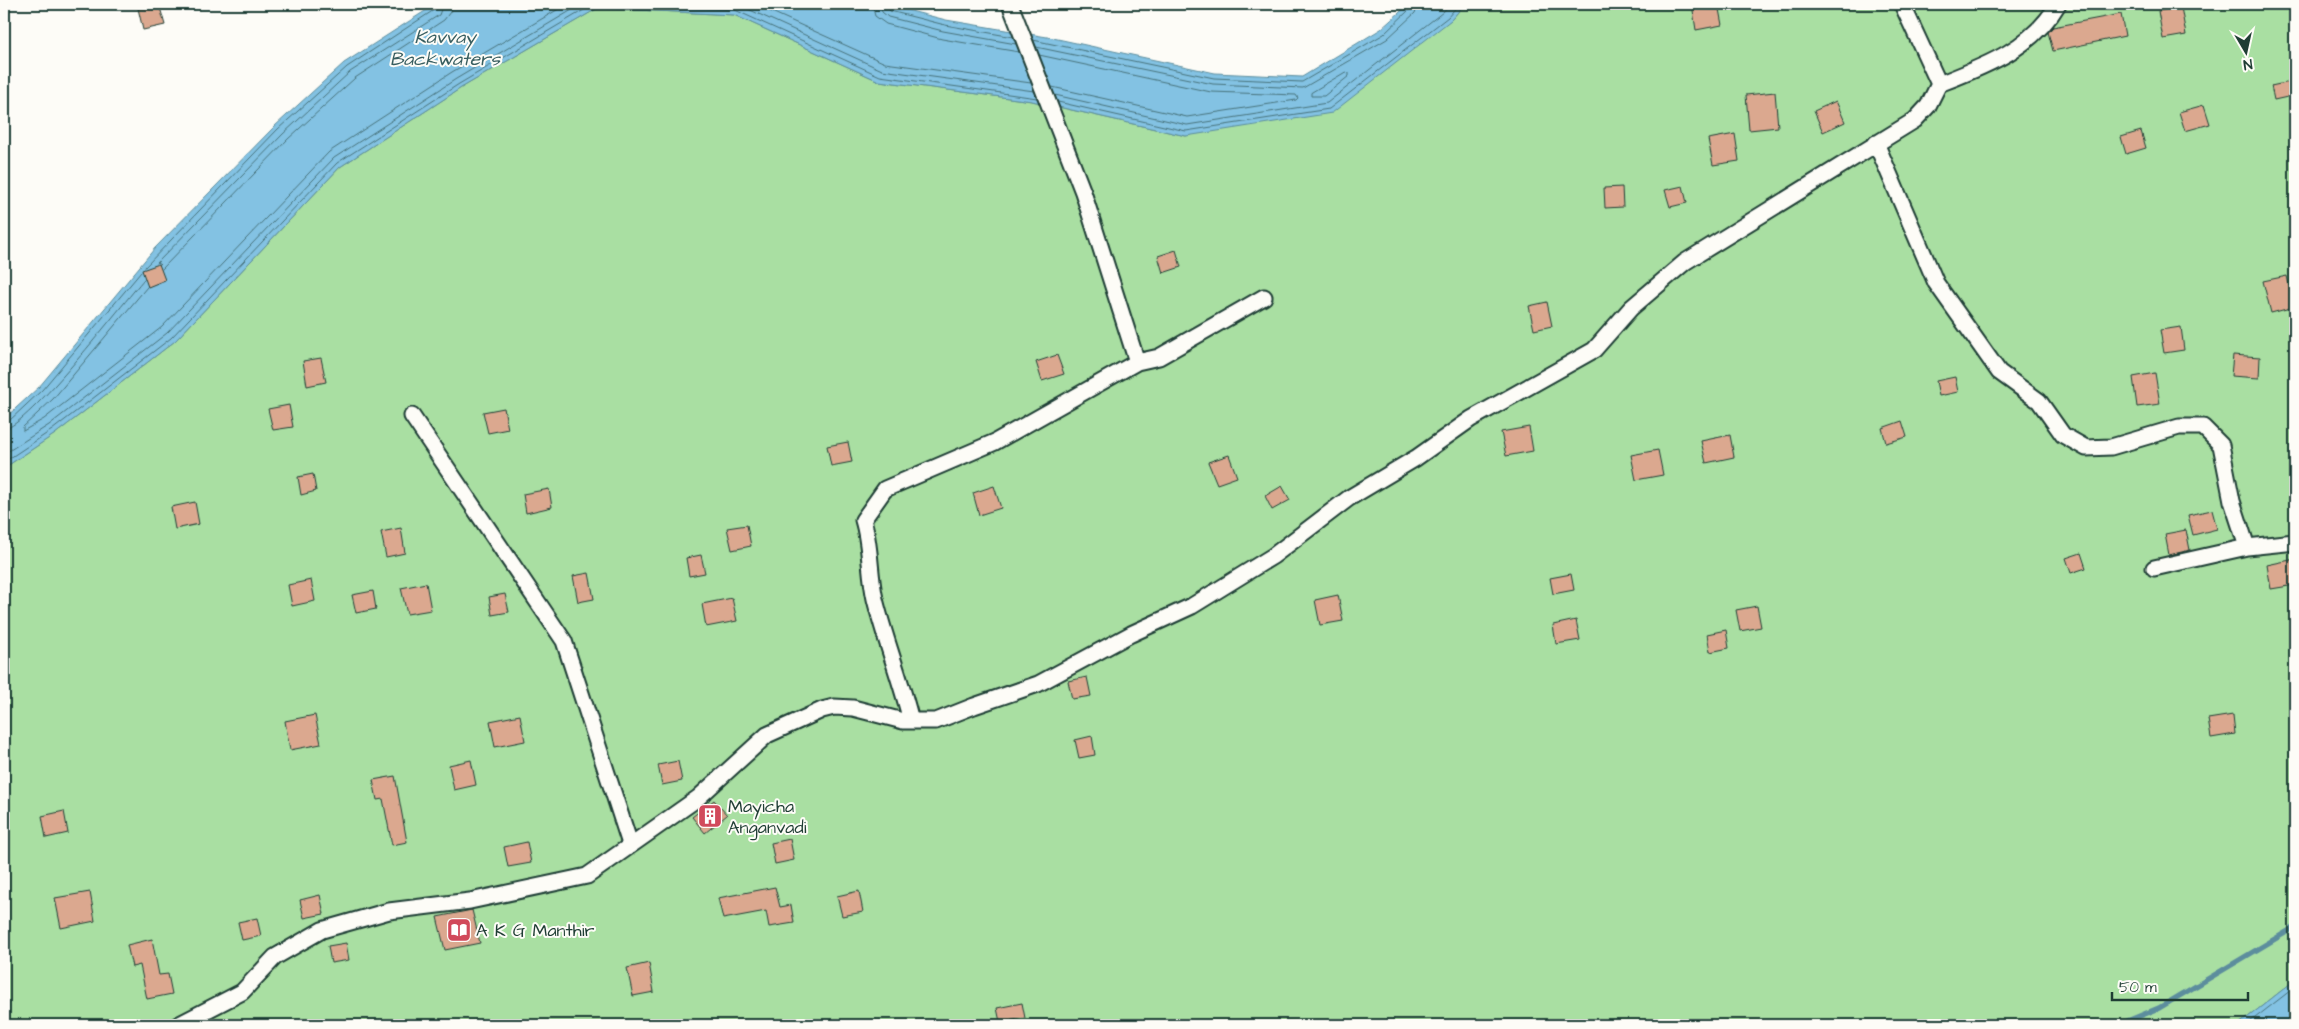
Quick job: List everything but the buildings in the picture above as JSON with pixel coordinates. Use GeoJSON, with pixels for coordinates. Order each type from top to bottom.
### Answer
{"type":"FeatureCollection","features":[{"type":"Feature","properties":{"kind":"street"},"geometry":{"type":"LineString","coordinates":[[1010,4],[1083,192],[1137,362]]}},
{"type":"Feature","properties":{"kind":"street"},"geometry":{"type":"LineString","coordinates":[[1902,4],[1939,84]]}},
{"type":"Feature","properties":{"kind":"street"},"geometry":{"type":"LineString","coordinates":[[178,1025],[242,992],[275,957],[322,930],[389,911],[470,901],[587,876],[698,798],[767,735],[822,710],[834,707],[852,708],[911,721],[936,721],[1038,684],[1131,634],[1192,606],[1272,556],[1349,498],[1416,458],[1471,419],[1594,350],[1631,308],[1685,262],[1761,217],[1923,113],[1939,84],[1994,62],[2032,36],[2058,4]]}},
{"type":"Feature","properties":{"kind":"street"},"geometry":{"type":"LineString","coordinates":[[1876,143],[1936,283],[1999,372],[2039,401],[2063,435],[2086,448],[2111,447],[2179,427],[2203,427],[2221,445],[2232,501],[2247,547]]}},
{"type":"Feature","properties":{"kind":"street"},"geometry":{"type":"LineString","coordinates":[[911,721],[902,684],[875,598],[870,542],[863,520],[885,489],[995,442],[1137,362],[1159,357],[1264,297]]}},
{"type":"Feature","properties":{"kind":"street"},"geometry":{"type":"LineString","coordinates":[[412,416],[564,641],[630,844]]}},
{"type":"Feature","properties":{"kind":"street"},"geometry":{"type":"LineString","coordinates":[[2154,568],[2247,547],[2295,542]]}},
{"type":"Feature","properties":{"kind":"green space"},"geometry":{"type":"Polygon","coordinates":[[[1465,4],[2295,4],[2295,980],[2238,1025],[4,1025],[4,468],[55,434],[175,341],[340,167],[461,88],[598,8],[734,15],[879,81],[1032,101],[1186,136],[1451,20],[1465,4]]]}},
{"type":"Feature","properties":{"kind":"water","name":"Kavvay Backwaters"},"geometry":{"type":"Polygon","coordinates":[[[436,4],[883,4],[946,20],[1053,38],[1215,73],[1302,77],[1381,29],[1409,4],[1465,4],[1451,20],[1332,113],[1186,136],[1032,101],[879,81],[734,15],[598,8],[461,88],[340,167],[175,341],[55,434],[4,468],[4,419],[39,387],[155,248],[275,126],[344,63],[436,4]]]}},
{"type":"Feature","properties":{"kind":"water"},"geometry":{"type":"Polygon","coordinates":[[[2295,980],[2295,1025],[2238,1025],[2295,980]]]}},
{"type":"Feature","properties":{"kind":"waterway"},"geometry":{"type":"LineString","coordinates":[[2118,1025],[2159,1008],[2295,927]]}},
{"type":"Feature","properties":{"kind":"place","name":"Mayicha Anganvadi"},"geometry":{"type":"Point","coordinates":[710,816]}},
{"type":"Feature","properties":{"kind":"place","name":"A K G Manthir"},"geometry":{"type":"Point","coordinates":[459,930]}}]}
